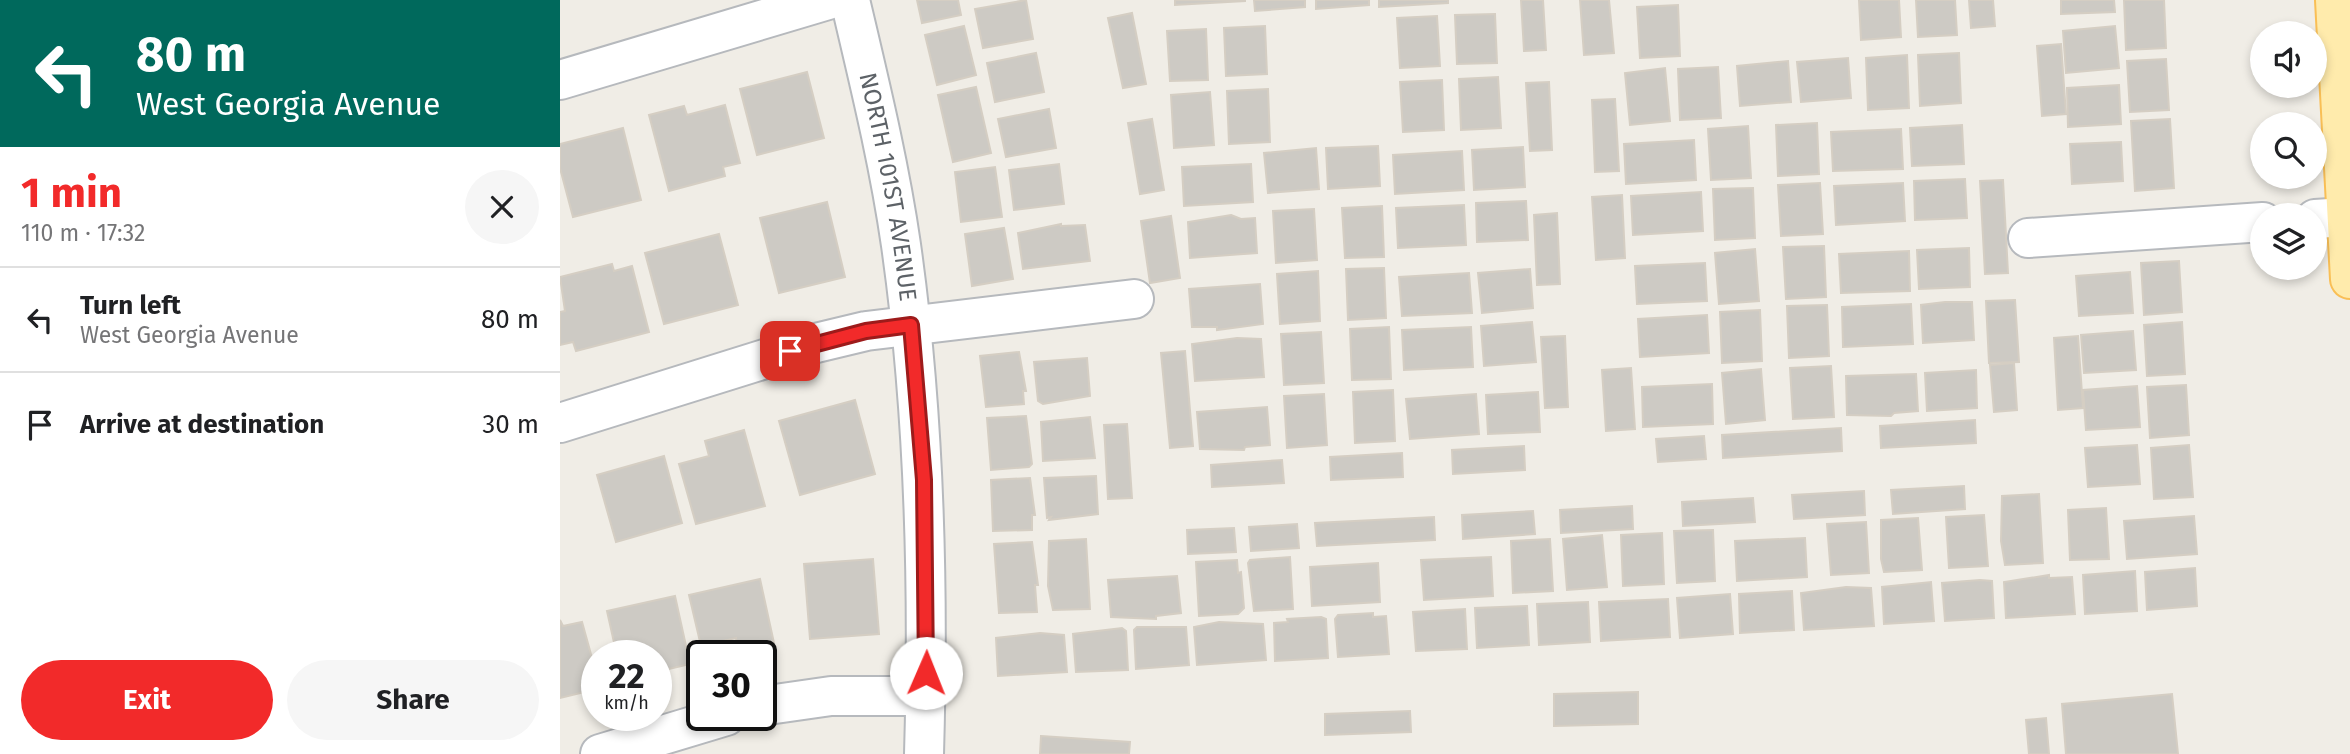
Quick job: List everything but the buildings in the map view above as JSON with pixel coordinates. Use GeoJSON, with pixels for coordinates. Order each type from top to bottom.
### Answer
{"type":"FeatureCollection","features":[{"type":"Feature","properties":{"kind":"main road"},"geometry":{"type":"LineString","coordinates":[[2335,0],[2331,218],[2350,279]]}},
{"type":"Feature","properties":{"kind":"street"},"geometry":{"type":"LineString","coordinates":[[560,80],[828,0]]}},
{"type":"Feature","properties":{"kind":"street","name":"NORTH 101ST AVENUE"},"geometry":{"type":"LineString","coordinates":[[850,0],[888,168],[911,325],[924,480],[924,754]]}},
{"type":"Feature","properties":{"kind":"street"},"geometry":{"type":"LineString","coordinates":[[2028,238],[2250,223]]}},
{"type":"Feature","properties":{"kind":"street"},"geometry":{"type":"LineString","coordinates":[[560,423],[816,343],[911,325],[1134,299]]}},
{"type":"Feature","properties":{"kind":"street"},"geometry":{"type":"LineString","coordinates":[[777,704],[831,696],[926,696]]}},
{"type":"Feature","properties":{"kind":"street"},"geometry":{"type":"LineString","coordinates":[[600,754],[711,731]]}},
{"type":"Feature","properties":{"kind":"route"},"geometry":{"type":"LineString","coordinates":[[790,351],[866,331],[911,325],[924,480],[926,673]]}}]}
